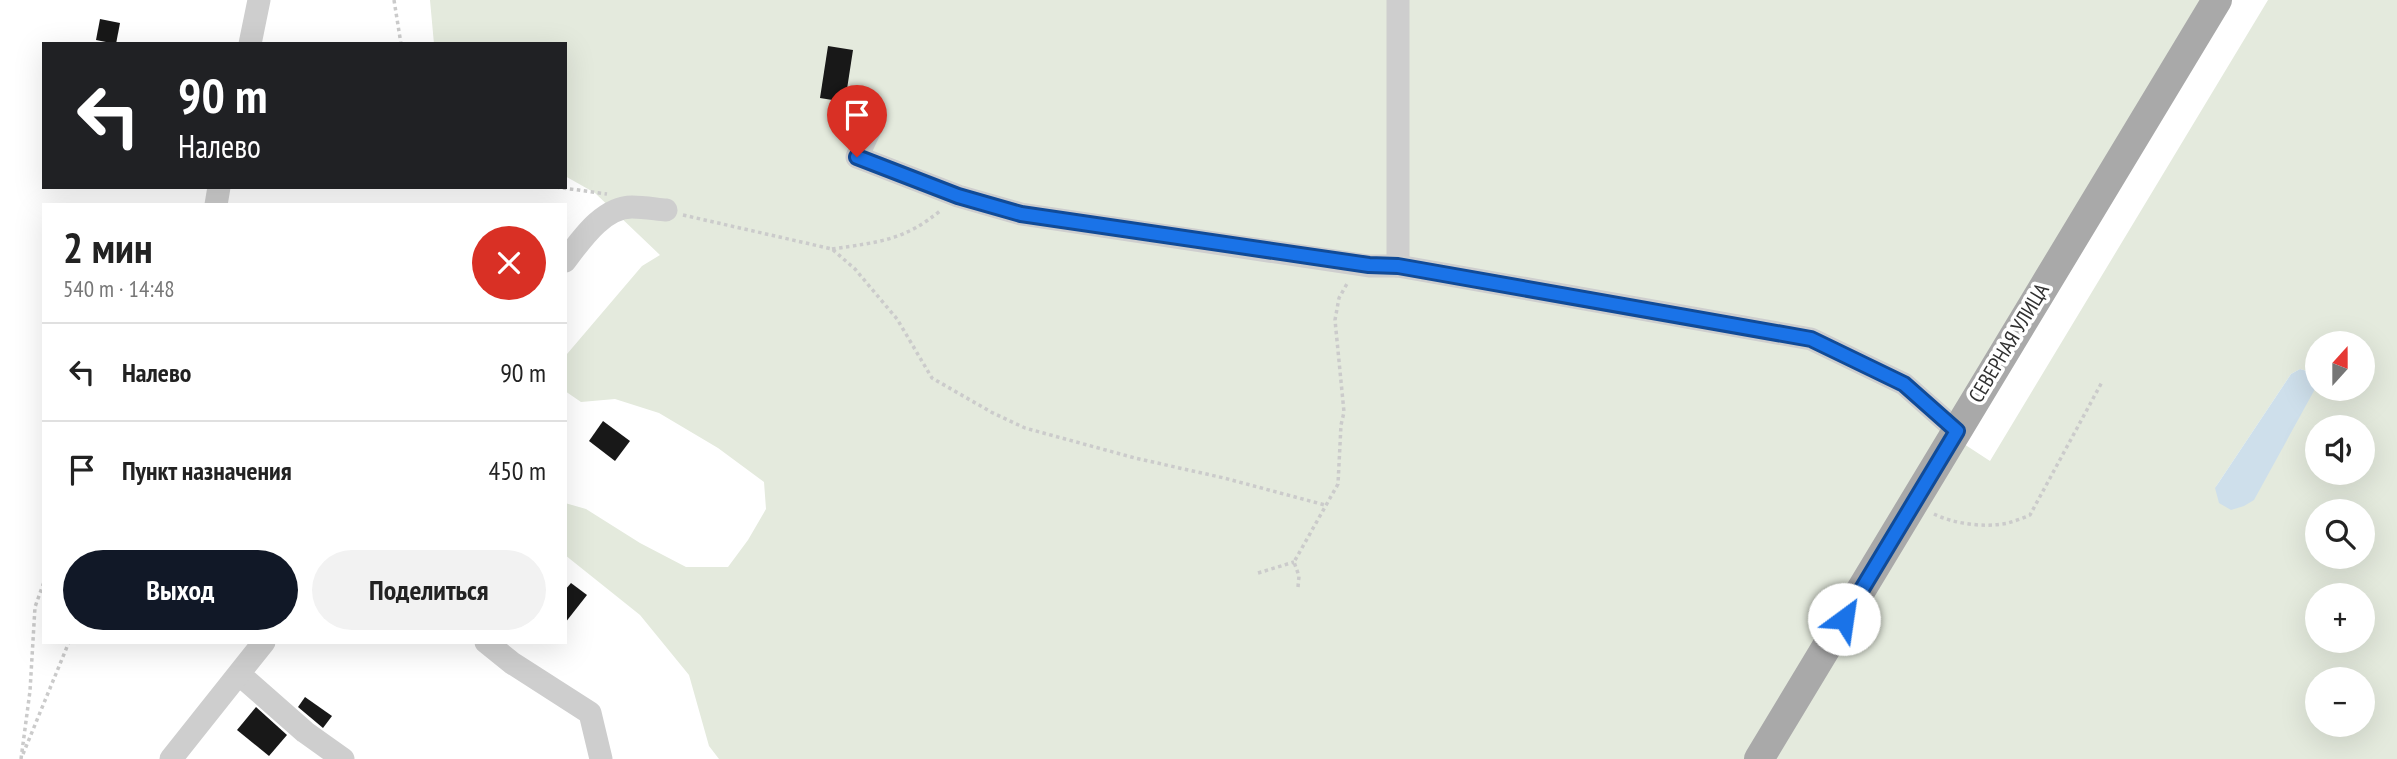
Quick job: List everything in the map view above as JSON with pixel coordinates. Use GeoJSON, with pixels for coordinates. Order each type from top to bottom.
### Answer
{"type":"FeatureCollection","features":[{"type":"Feature","properties":{"kind":"main road","name":"СЕВЕРНАЯ УЛИЦА"},"geometry":{"type":"LineString","coordinates":[[1759,759],[2217,0]]}},
{"type":"Feature","properties":{"kind":"street"},"geometry":{"type":"LineString","coordinates":[[250,42],[259,0]]}},
{"type":"Feature","properties":{"kind":"street"},"geometry":{"type":"LineString","coordinates":[[1398,0],[1398,266]]}},
{"type":"Feature","properties":{"kind":"street"},"geometry":{"type":"LineString","coordinates":[[872,125],[857,157],[958,196],[1021,214],[1359,263],[1398,266],[1811,339],[1904,384],[1957,431]]}},
{"type":"Feature","properties":{"kind":"street"},"geometry":{"type":"LineString","coordinates":[[567,258],[584,237],[612,211],[631,206],[666,210]]}},
{"type":"Feature","properties":{"kind":"street"},"geometry":{"type":"LineString","coordinates":[[171,759],[262,644]]}},
{"type":"Feature","properties":{"kind":"street"},"geometry":{"type":"LineString","coordinates":[[488,644],[512,663],[590,713],[601,759]]}},
{"type":"Feature","properties":{"kind":"street"},"geometry":{"type":"LineString","coordinates":[[239,674],[305,732],[343,759]]}},
{"type":"Feature","properties":{"kind":"path"},"geometry":{"type":"LineString","coordinates":[[394,0],[401,42]]}},
{"type":"Feature","properties":{"kind":"path"},"geometry":{"type":"LineString","coordinates":[[567,188],[604,192],[631,206]]}},
{"type":"Feature","properties":{"kind":"path"},"geometry":{"type":"LineString","coordinates":[[666,210],[832,249],[892,240],[927,223],[936,215]]}},
{"type":"Feature","properties":{"kind":"path"},"geometry":{"type":"LineString","coordinates":[[832,249],[855,269],[897,319],[932,378],[991,412],[1026,428],[1325,505]]}},
{"type":"Feature","properties":{"kind":"path"},"geometry":{"type":"LineString","coordinates":[[1258,573],[1294,562],[1338,484],[1344,412],[1335,320],[1339,298],[1359,263]]}},
{"type":"Feature","properties":{"kind":"path"},"geometry":{"type":"LineString","coordinates":[[1914,503],[1946,520],[1974,524],[2007,523],[2030,515],[2102,382]]}},
{"type":"Feature","properties":{"kind":"path"},"geometry":{"type":"LineString","coordinates":[[1294,562],[1299,576],[1298,587]]}},
{"type":"Feature","properties":{"kind":"path"},"geometry":{"type":"LineString","coordinates":[[42,588],[35,607],[30,691],[21,759],[68,644]]}},
{"type":"Feature","properties":{"kind":"shaded area"},"geometry":{"type":"Polygon","coordinates":[[[430,0],[2207,0],[1944,431],[1990,461],[2268,0],[2397,0],[2397,759],[719,759],[709,746],[689,675],[640,615],[567,557],[567,504],[586,509],[640,543],[686,567],[728,567],[766,509],[764,482],[718,448],[659,413],[615,399],[581,402],[567,392],[567,354],[642,266],[660,255],[595,193],[567,177],[567,42],[434,42],[430,0]],[[2305,331],[2305,370],[2300,369],[2291,374],[2215,488],[2305,378],[2305,401],[2375,401],[2375,331],[2305,331]]]}},
{"type":"Feature","properties":{"kind":"water"},"geometry":{"type":"Polygon","coordinates":[[[2300,369],[2305,370],[2305,401],[2308,401],[2254,500],[2231,510],[2219,503],[2215,488],[2291,374],[2300,369]]]}},
{"type":"Feature","properties":{"kind":"building"},"geometry":{"type":"Polygon","coordinates":[[[100,19],[120,23],[116,42],[96,40],[100,19]]]}},
{"type":"Feature","properties":{"kind":"building"},"geometry":{"type":"Polygon","coordinates":[[[828,46],[853,50],[845,102],[820,98],[828,46]]]}},
{"type":"Feature","properties":{"kind":"building"},"geometry":{"type":"Polygon","coordinates":[[[603,421],[630,441],[615,461],[589,441],[603,421]]]}},
{"type":"Feature","properties":{"kind":"building"},"geometry":{"type":"Polygon","coordinates":[[[571,583],[587,595],[567,620],[567,588],[571,583]]]}},
{"type":"Feature","properties":{"kind":"building"},"geometry":{"type":"Polygon","coordinates":[[[305,697],[332,716],[323,728],[298,707],[305,697]]]}},
{"type":"Feature","properties":{"kind":"building"},"geometry":{"type":"Polygon","coordinates":[[[256,707],[287,735],[269,756],[237,730],[256,707]]]}},
{"type":"Feature","properties":{"kind":"route"},"geometry":{"type":"LineString","coordinates":[[857,157],[958,196],[1021,214],[1369,265],[1398,266],[1811,339],[1904,384],[1957,431],[1844,619]]}}]}
